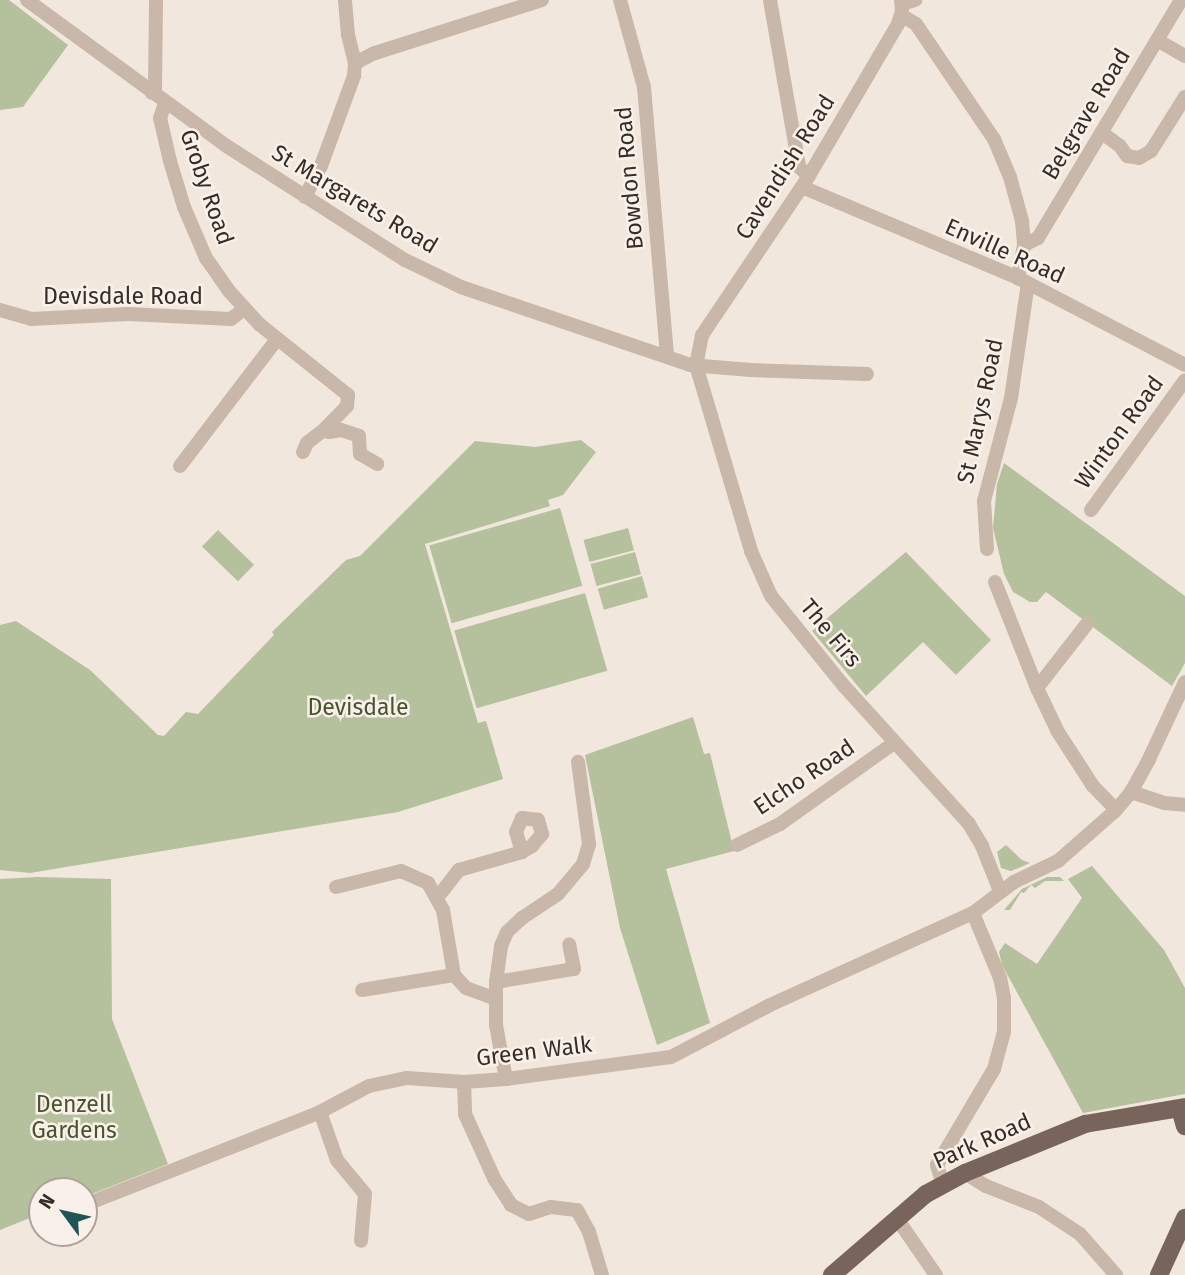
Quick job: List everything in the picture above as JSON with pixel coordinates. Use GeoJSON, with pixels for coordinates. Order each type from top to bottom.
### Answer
{"type":"FeatureCollection","features":[{"type":"Feature","properties":{"kind":"main road","name":"Park Road"},"geometry":{"type":"LineString","coordinates":[[832,1275],[926,1194],[965,1173],[1085,1124],[1183,1114]]}},
{"type":"Feature","properties":{"kind":"main road"},"geometry":{"type":"LineString","coordinates":[[1159,1275],[1185,1218]]}},
{"type":"Feature","properties":{"kind":"street","name":"St Margarets Road"},"geometry":{"type":"LineString","coordinates":[[27,0],[165,103],[305,197],[405,260],[461,287],[696,365],[867,374]]}},
{"type":"Feature","properties":{"kind":"street"},"geometry":{"type":"LineString","coordinates":[[152,93],[155,87],[156,0]]}},
{"type":"Feature","properties":{"kind":"street"},"geometry":{"type":"LineString","coordinates":[[305,197],[321,166],[354,76],[355,63],[348,35],[345,0]]}},
{"type":"Feature","properties":{"kind":"street"},"geometry":{"type":"LineString","coordinates":[[355,63],[375,53],[542,0]]}},
{"type":"Feature","properties":{"kind":"street","name":"Bowdon Road"},"geometry":{"type":"LineString","coordinates":[[620,0],[644,87],[667,355]]}},
{"type":"Feature","properties":{"kind":"street"},"geometry":{"type":"LineString","coordinates":[[770,0],[799,167],[805,181]]}},
{"type":"Feature","properties":{"kind":"street","name":"Belgrave Road"},"geometry":{"type":"LineString","coordinates":[[1024,245],[1038,238],[1181,0]]}},
{"type":"Feature","properties":{"kind":"street","name":"Cavendish Road"},"geometry":{"type":"LineString","coordinates":[[696,365],[698,349],[707,328],[805,181],[905,5]]}},
{"type":"Feature","properties":{"kind":"street","name":"St Marys Road"},"geometry":{"type":"LineString","coordinates":[[905,5],[993,139],[1013,188],[1022,221],[1023,281],[1011,398],[984,502],[987,549]]}},
{"type":"Feature","properties":{"kind":"street"},"geometry":{"type":"LineString","coordinates":[[1157,40],[1185,56]]}},
{"type":"Feature","properties":{"kind":"street"},"geometry":{"type":"LineString","coordinates":[[1102,134],[1120,146],[1127,156],[1134,159],[1146,155],[1185,97]]}},
{"type":"Feature","properties":{"kind":"street","name":"Groby Road"},"geometry":{"type":"LineString","coordinates":[[165,103],[160,118],[184,207],[206,258],[244,309],[277,339],[348,394],[347,406],[326,428]]}},
{"type":"Feature","properties":{"kind":"street","name":"Enville Road"},"geometry":{"type":"LineString","coordinates":[[805,181],[1023,281],[1185,366]]}},
{"type":"Feature","properties":{"kind":"street","name":"Devisdale Road"},"geometry":{"type":"LineString","coordinates":[[0,310],[31,319],[128,314],[231,319],[244,309]]}},
{"type":"Feature","properties":{"kind":"street"},"geometry":{"type":"LineString","coordinates":[[180,467],[277,339]]}},
{"type":"Feature","properties":{"kind":"street","name":"The Firs"},"geometry":{"type":"LineString","coordinates":[[696,365],[759,574],[790,621],[976,834],[1000,891]]}},
{"type":"Feature","properties":{"kind":"street","name":"Winton Road"},"geometry":{"type":"LineString","coordinates":[[1091,510],[1185,380]]}},
{"type":"Feature","properties":{"kind":"street"},"geometry":{"type":"LineString","coordinates":[[303,452],[307,443],[326,428],[329,432],[341,429],[359,436],[360,454],[377,464]]}},
{"type":"Feature","properties":{"kind":"street"},"geometry":{"type":"LineString","coordinates":[[995,582],[1037,688],[1068,750],[1093,786],[1116,810]]}},
{"type":"Feature","properties":{"kind":"street"},"geometry":{"type":"LineString","coordinates":[[1037,688],[1072,653],[1086,625]]}},
{"type":"Feature","properties":{"kind":"street","name":"Green Walk"},"geometry":{"type":"LineString","coordinates":[[98,1200],[320,1112],[369,1086],[407,1078],[464,1082],[506,1079],[671,1057],[770,1005],[973,913],[1000,891],[1058,861],[1116,810],[1131,792],[1185,682]]}},
{"type":"Feature","properties":{"kind":"street","name":"Elcho Road"},"geometry":{"type":"LineString","coordinates":[[737,845],[780,824],[894,743]]}},
{"type":"Feature","properties":{"kind":"street"},"geometry":{"type":"LineString","coordinates":[[506,1079],[496,1025],[496,982],[501,946],[507,932],[522,918],[558,894],[583,864],[589,844],[578,762]]}},
{"type":"Feature","properties":{"kind":"street"},"geometry":{"type":"LineString","coordinates":[[1131,792],[1164,803],[1185,805]]}},
{"type":"Feature","properties":{"kind":"street"},"geometry":{"type":"LineString","coordinates":[[436,898],[459,870],[522,852]]}},
{"type":"Feature","properties":{"kind":"street"},"geometry":{"type":"LineString","coordinates":[[336,887],[401,871],[428,883],[443,910],[454,975],[466,988],[496,999]]}},
{"type":"Feature","properties":{"kind":"street"},"geometry":{"type":"LineString","coordinates":[[943,1185],[937,1165],[994,1069],[1004,1031],[1004,998],[1000,978],[973,913]]}},
{"type":"Feature","properties":{"kind":"street"},"geometry":{"type":"LineString","coordinates":[[496,982],[575,969],[569,944]]}},
{"type":"Feature","properties":{"kind":"street"},"geometry":{"type":"LineString","coordinates":[[362,990],[454,975]]}},
{"type":"Feature","properties":{"kind":"street"},"geometry":{"type":"LineString","coordinates":[[464,1082],[465,1114],[495,1180],[511,1205],[529,1214],[551,1207],[576,1210],[589,1231],[602,1275]]}},
{"type":"Feature","properties":{"kind":"street"},"geometry":{"type":"LineString","coordinates":[[320,1112],[337,1160],[365,1194],[361,1241]]}},
{"type":"Feature","properties":{"kind":"street"},"geometry":{"type":"LineString","coordinates":[[965,1173],[986,1186],[1040,1207],[1080,1234],[1116,1275]]}},
{"type":"Feature","properties":{"kind":"street"},"geometry":{"type":"LineString","coordinates":[[898,1220],[936,1275]]}},
{"type":"Feature","properties":{"kind":"green space"},"geometry":{"type":"Polygon","coordinates":[[[0,0],[9,0],[68,45],[23,107],[0,110],[0,0]]]}},
{"type":"Feature","properties":{"kind":"green space","name":"Devisdale"},"geometry":{"type":"Polygon","coordinates":[[[581,440],[596,452],[563,495],[548,500],[550,506],[425,544],[478,723],[486,721],[503,779],[398,812],[30,873],[0,870],[0,625],[16,621],[90,670],[158,735],[164,736],[186,712],[198,714],[274,635],[272,632],[346,560],[360,556],[475,441],[535,447],[581,440]]]}},
{"type":"Feature","properties":{"kind":"green space"},"geometry":{"type":"Polygon","coordinates":[[[1004,463],[1185,596],[1185,663],[1172,686],[1046,592],[1037,602],[1030,602],[1013,592],[1004,574],[993,528],[997,484],[1004,463]]]}},
{"type":"Feature","properties":{"kind":"green space"},"geometry":{"type":"Polygon","coordinates":[[[560,508],[582,586],[452,623],[429,545],[560,508]]]}},
{"type":"Feature","properties":{"kind":"green space"},"geometry":{"type":"Polygon","coordinates":[[[628,528],[634,550],[590,562],[584,540],[628,528]]]}},
{"type":"Feature","properties":{"kind":"green space"},"geometry":{"type":"Polygon","coordinates":[[[218,530],[254,565],[238,581],[202,547],[218,530]]]}},
{"type":"Feature","properties":{"kind":"green space"},"geometry":{"type":"Polygon","coordinates":[[[635,552],[641,574],[597,586],[591,564],[635,552]]]}},
{"type":"Feature","properties":{"kind":"green space"},"geometry":{"type":"Polygon","coordinates":[[[906,552],[991,640],[956,675],[923,642],[866,696],[812,631],[906,552]]]}},
{"type":"Feature","properties":{"kind":"green space"},"geometry":{"type":"Polygon","coordinates":[[[642,576],[648,597],[604,610],[598,589],[642,576]]]}},
{"type":"Feature","properties":{"kind":"green space"},"geometry":{"type":"Polygon","coordinates":[[[585,593],[607,671],[477,708],[454,630],[585,593]]]}},
{"type":"Feature","properties":{"kind":"green space"},"geometry":{"type":"Polygon","coordinates":[[[693,717],[704,754],[710,753],[734,851],[666,869],[710,1023],[657,1045],[620,928],[585,755],[693,717]]]}},
{"type":"Feature","properties":{"kind":"green space"},"geometry":{"type":"Polygon","coordinates":[[[1006,845],[1022,860],[1030,863],[1011,871],[1001,868],[997,852],[1006,845]]]}},
{"type":"Feature","properties":{"kind":"green space"},"geometry":{"type":"Polygon","coordinates":[[[1092,866],[1164,950],[1185,988],[1185,1094],[1083,1113],[1002,965],[999,952],[1005,943],[1037,964],[1082,898],[1068,879],[1092,866]]]}},
{"type":"Feature","properties":{"kind":"green space"},"geometry":{"type":"Polygon","coordinates":[[[1047,877],[1060,877],[1064,881],[1045,881],[1035,888],[1031,885],[1024,893],[1021,892],[1010,910],[1004,910],[1022,889],[1047,877]]]}},
{"type":"Feature","properties":{"kind":"green space","name":"Denzell Gardens"},"geometry":{"type":"Polygon","coordinates":[[[0,879],[111,879],[112,1019],[168,1164],[98,1192],[98,1177],[28,1177],[28,1219],[0,1230],[0,879]]]}}]}
